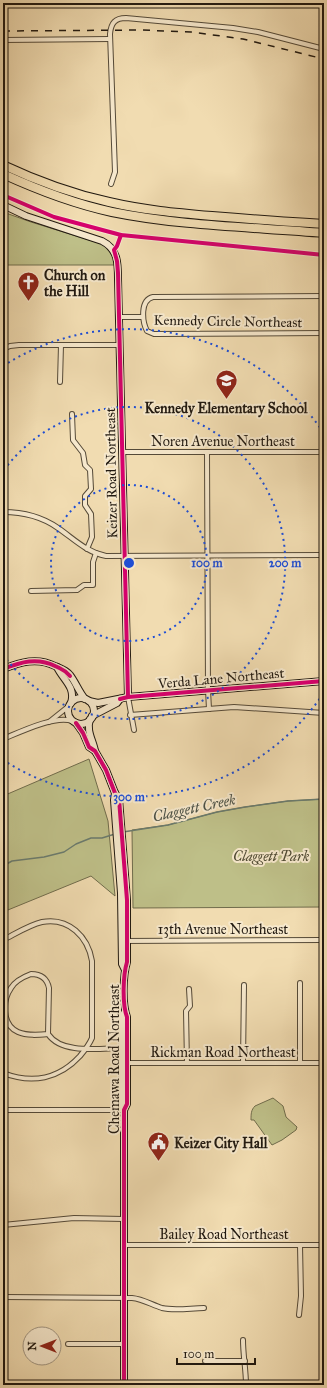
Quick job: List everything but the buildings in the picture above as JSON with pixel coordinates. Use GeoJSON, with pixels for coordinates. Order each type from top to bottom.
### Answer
{"type":"FeatureCollection","features":[{"type":"Feature","properties":{"kind":"highway"},"geometry":{"type":"LineString","coordinates":[[3,165],[36,180],[66,190],[98,200],[135,208],[324,224]]}},
{"type":"Feature","properties":{"kind":"highway"},"geometry":{"type":"LineString","coordinates":[[3,174],[46,192],[112,212],[181,221],[324,233]]}},
{"type":"Feature","properties":{"kind":"main road","name":"Keizer Road Northeast"},"geometry":{"type":"LineString","coordinates":[[3,205],[26,216],[99,239],[114,250],[118,267],[128,697]]}},
{"type":"Feature","properties":{"kind":"main road"},"geometry":{"type":"LineString","coordinates":[[3,669],[21,662],[32,660],[46,662],[62,668],[70,676],[93,708],[91,717],[84,723],[74,722],[68,714],[73,696],[71,688],[56,667]]}},
{"type":"Feature","properties":{"kind":"main road","name":"Verda Lane Northeast"},"geometry":{"type":"LineString","coordinates":[[87,700],[98,703],[116,698],[120,699],[208,690],[324,682]]}},
{"type":"Feature","properties":{"kind":"main road"},"geometry":{"type":"LineString","coordinates":[[70,705],[78,699],[87,700]]}},
{"type":"Feature","properties":{"kind":"main road","name":"Verda Lane Northeast"},"geometry":{"type":"LineString","coordinates":[[91,717],[117,703],[120,699]]}},
{"type":"Feature","properties":{"kind":"main road","name":"Chemawa Road Northeast"},"geometry":{"type":"LineString","coordinates":[[91,717],[89,731],[94,751]]}},
{"type":"Feature","properties":{"kind":"main road","name":"Chemawa Road Northeast"},"geometry":{"type":"LineString","coordinates":[[74,722],[83,733],[89,747],[94,751],[106,770],[119,799],[118,811],[120,842],[127,900],[122,964],[125,970],[125,1011],[127,1017],[124,1048],[127,1104],[124,1110],[124,1385]]}},
{"type":"Feature","properties":{"kind":"street"},"geometry":{"type":"LineString","coordinates":[[111,184],[115,172],[110,26],[115,20],[126,18],[225,26],[258,32],[324,49]]}},
{"type":"Feature","properties":{"kind":"street"},"geometry":{"type":"LineString","coordinates":[[3,40],[110,39]]}},
{"type":"Feature","properties":{"kind":"street","name":"Kennedy Circle Northeast"},"geometry":{"type":"LineString","coordinates":[[324,296],[153,297],[148,299],[146,302],[143,317],[147,331],[154,334],[324,333]]}},
{"type":"Feature","properties":{"kind":"street","name":"Kennedy Circle Northeast"},"geometry":{"type":"LineString","coordinates":[[119,317],[143,317]]}},
{"type":"Feature","properties":{"kind":"street"},"geometry":{"type":"LineString","coordinates":[[3,349],[10,346],[19,345],[120,345]]}},
{"type":"Feature","properties":{"kind":"street"},"geometry":{"type":"LineString","coordinates":[[60,345],[60,382]]}},
{"type":"Feature","properties":{"kind":"street"},"geometry":{"type":"LineString","coordinates":[[72,414],[73,440],[82,451],[84,465],[90,470],[90,489],[85,496],[85,505],[91,514],[92,537],[87,549]]}},
{"type":"Feature","properties":{"kind":"street","name":"Noren Avenue Northeast"},"geometry":{"type":"LineString","coordinates":[[122,452],[324,452]]}},
{"type":"Feature","properties":{"kind":"street"},"geometry":{"type":"LineString","coordinates":[[207,452],[209,709]]}},
{"type":"Feature","properties":{"kind":"street"},"geometry":{"type":"LineString","coordinates":[[3,512],[23,513],[39,518],[54,526],[87,549],[106,556],[324,555]]}},
{"type":"Feature","properties":{"kind":"street"},"geometry":{"type":"LineString","coordinates":[[31,591],[77,590],[84,585],[93,585],[93,562],[96,553]]}},
{"type":"Feature","properties":{"kind":"street"},"geometry":{"type":"LineString","coordinates":[[128,697],[130,715],[134,730]]}},
{"type":"Feature","properties":{"kind":"street"},"geometry":{"type":"LineString","coordinates":[[49,722],[70,705]]}},
{"type":"Feature","properties":{"kind":"street"},"geometry":{"type":"LineString","coordinates":[[130,715],[234,707],[324,713]]}},
{"type":"Feature","properties":{"kind":"street"},"geometry":{"type":"LineString","coordinates":[[3,739],[49,722],[66,719],[74,722]]}},
{"type":"Feature","properties":{"kind":"street"},"geometry":{"type":"LineString","coordinates":[[3,940],[38,924],[48,922],[68,925],[82,937],[89,949],[92,961],[92,1038],[86,1048],[65,1069],[50,1076],[24,1078],[3,1073]]}},
{"type":"Feature","properties":{"kind":"street","name":"13th Avenue Northeast"},"geometry":{"type":"LineString","coordinates":[[125,940],[324,940]]}},
{"type":"Feature","properties":{"kind":"street"},"geometry":{"type":"LineString","coordinates":[[48,1034],[48,984],[43,977],[30,974],[13,985],[8,994],[5,1006],[7,1021],[15,1030],[23,1034],[48,1034],[53,1039],[67,1047],[124,1048]]}},
{"type":"Feature","properties":{"kind":"street"},"geometry":{"type":"LineString","coordinates":[[300,983],[300,1062]]}},
{"type":"Feature","properties":{"kind":"street"},"geometry":{"type":"LineString","coordinates":[[243,1062],[244,985]]}},
{"type":"Feature","properties":{"kind":"street"},"geometry":{"type":"LineString","coordinates":[[187,1063],[186,1011],[190,1006],[189,989]]}},
{"type":"Feature","properties":{"kind":"street","name":"Rickman Road Northeast"},"geometry":{"type":"LineString","coordinates":[[124,1063],[324,1063]]}},
{"type":"Feature","properties":{"kind":"street"},"geometry":{"type":"LineString","coordinates":[[3,1110],[124,1110]]}},
{"type":"Feature","properties":{"kind":"street"},"geometry":{"type":"LineString","coordinates":[[3,1225],[74,1218],[124,1219]]}},
{"type":"Feature","properties":{"kind":"street","name":"Bailey Road Northeast"},"geometry":{"type":"LineString","coordinates":[[124,1245],[324,1245]]}},
{"type":"Feature","properties":{"kind":"street"},"geometry":{"type":"LineString","coordinates":[[299,1315],[301,1296],[300,1245]]}},
{"type":"Feature","properties":{"kind":"street"},"geometry":{"type":"LineString","coordinates":[[3,1297],[138,1298],[154,1306],[166,1309],[204,1308]]}},
{"type":"Feature","properties":{"kind":"street"},"geometry":{"type":"LineString","coordinates":[[243,1340],[246,1385]]}},
{"type":"Feature","properties":{"kind":"street"},"geometry":{"type":"LineString","coordinates":[[68,1344],[124,1344]]}},
{"type":"Feature","properties":{"kind":"street"},"geometry":{"type":"LineString","coordinates":[[205,1361],[245,1361]]}},
{"type":"Feature","properties":{"kind":"street"},"geometry":{"type":"LineString","coordinates":[[3,1384],[118,1385]]}},
{"type":"Feature","properties":{"kind":"green space"},"geometry":{"type":"Polygon","coordinates":[[[3,212],[102,244],[109,251],[115,265],[3,265],[3,212]]]}},
{"type":"Feature","properties":{"kind":"green space"},"geometry":{"type":"Polygon","coordinates":[[[89,759],[108,821],[115,896],[91,876],[3,912],[3,796],[89,759]]]}},
{"type":"Feature","properties":{"kind":"green space","name":"Claggett Park"},"geometry":{"type":"Polygon","coordinates":[[[324,799],[324,907],[133,908],[132,830],[168,825],[217,812],[245,807],[288,801],[324,799]]]}},
{"type":"Feature","properties":{"kind":"green space"},"geometry":{"type":"Polygon","coordinates":[[[273,1098],[283,1106],[286,1117],[297,1127],[296,1130],[272,1145],[254,1120],[251,1120],[251,1114],[255,1106],[273,1098]]]}},
{"type":"Feature","properties":{"kind":"waterway","name":"Claggett Creek"},"geometry":{"type":"LineString","coordinates":[[123,832],[168,825],[217,812],[245,807],[288,801],[324,799]]}},
{"type":"Feature","properties":{"kind":"waterway","name":"Claggett Creek"},"geometry":{"type":"LineString","coordinates":[[3,866],[12,861],[44,857],[64,852],[76,844],[91,838],[102,838],[115,834]]}},
{"type":"Feature","properties":{"kind":"railway"},"geometry":{"type":"LineString","coordinates":[[3,31],[141,30],[191,32],[243,39],[324,59]]}},
{"type":"Feature","properties":{"kind":"cycle path"},"geometry":{"type":"LineString","coordinates":[[3,195],[54,217],[121,235],[324,255]]}},
{"type":"Feature","properties":{"kind":"cycle path"},"geometry":{"type":"LineString","coordinates":[[121,235],[114,250],[118,273],[128,697]]}},
{"type":"Feature","properties":{"kind":"cycle path"},"geometry":{"type":"LineString","coordinates":[[3,669],[16,664],[35,661],[48,663],[62,669],[70,676]]}},
{"type":"Feature","properties":{"kind":"cycle path"},"geometry":{"type":"LineString","coordinates":[[120,699],[128,697],[324,681]]}},
{"type":"Feature","properties":{"kind":"cycle path"},"geometry":{"type":"LineString","coordinates":[[76,723],[83,733],[89,747],[95,751],[106,770],[119,799],[127,900],[127,962],[124,990],[124,1005],[127,1017],[127,1104],[124,1110],[124,1385]]}},
{"type":"Feature","properties":{"kind":"place","name":"Church on the Hill"},"geometry":{"type":"Point","coordinates":[29,302]}},
{"type":"Feature","properties":{"kind":"place","name":"Kennedy Elementary School"},"geometry":{"type":"Point","coordinates":[226,400]}},
{"type":"Feature","properties":{"kind":"place","name":"Keizer City Hall"},"geometry":{"type":"Point","coordinates":[158,1162]}}]}
